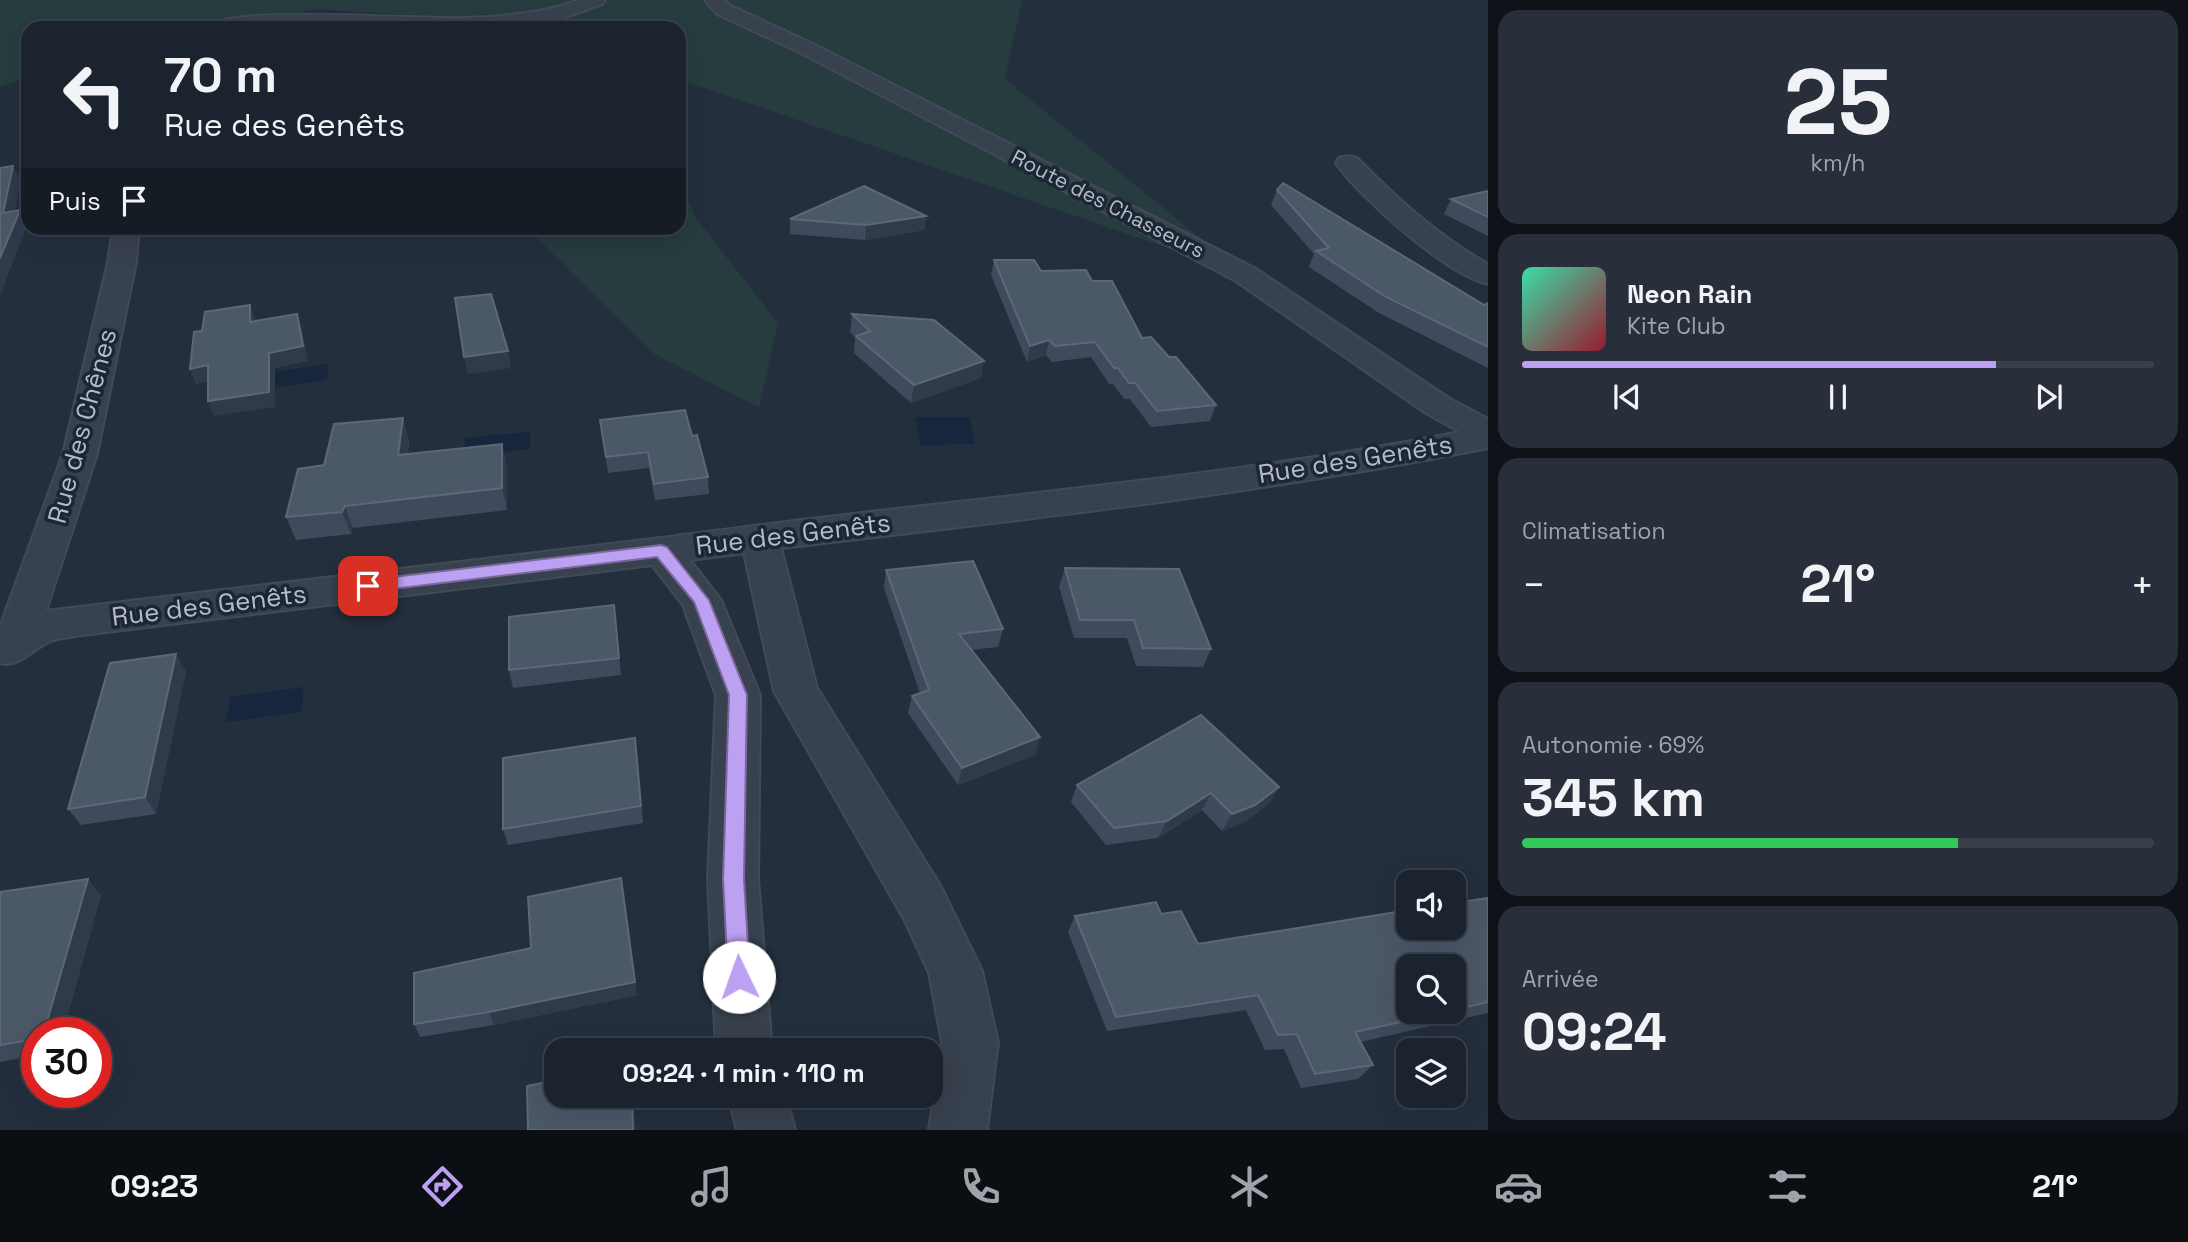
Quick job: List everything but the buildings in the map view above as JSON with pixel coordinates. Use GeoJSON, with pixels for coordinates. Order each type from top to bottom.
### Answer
{"type":"FeatureCollection","features":[{"type":"Feature","properties":{"kind":"street"},"geometry":{"type":"LineString","coordinates":[[490,21],[561,13],[596,0]]}},
{"type":"Feature","properties":{"kind":"street","name":"Route des Chasseurs"},"geometry":{"type":"LineString","coordinates":[[714,0],[724,10],[808,49],[1246,275],[1438,406],[1488,435]]}},
{"type":"Feature","properties":{"kind":"street"},"geometry":{"type":"LineString","coordinates":[[266,21],[321,21]]}},
{"type":"Feature","properties":{"kind":"street"},"geometry":{"type":"LineString","coordinates":[[1348,163],[1390,207],[1434,243],[1488,275]]}},
{"type":"Feature","properties":{"kind":"street","name":"Rue des Chênes"},"geometry":{"type":"LineString","coordinates":[[8,647],[80,454],[126,235]]}},
{"type":"Feature","properties":{"kind":"street","name":"Rue des Genêts"},"geometry":{"type":"LineString","coordinates":[[8,647],[43,627],[74,621],[661,551],[759,536],[1139,494],[1415,452],[1488,435]]}},
{"type":"Feature","properties":{"kind":"street"},"geometry":{"type":"LineString","coordinates":[[759,536],[796,691],[922,902],[955,971],[970,1042],[958,1130]]}},
{"type":"Feature","properties":{"kind":"street"},"geometry":{"type":"LineString","coordinates":[[661,551],[701,600],[738,695],[733,879],[743,1038]]}},
{"type":"Feature","properties":{"kind":"street"},"geometry":{"type":"LineString","coordinates":[[738,695],[796,691]]}},
{"type":"Feature","properties":{"kind":"street"},"geometry":{"type":"LineString","coordinates":[[760,1108],[766,1130]]}},
{"type":"Feature","properties":{"kind":"green space"},"geometry":{"type":"Polygon","coordinates":[[[0,0],[1022,0],[1005,79],[1246,275],[686,81],[686,21],[496,21],[317,9],[255,21],[21,21],[21,80],[0,87],[0,0]]]}},
{"type":"Feature","properties":{"kind":"green space"},"geometry":{"type":"Polygon","coordinates":[[[686,196],[695,217],[778,323],[759,407],[654,354],[534,235],[686,235],[686,196]]]}},
{"type":"Feature","properties":{"kind":"water"},"geometry":{"type":"Polygon","coordinates":[[[328,364],[327,380],[264,389],[265,373],[328,364]]]}},
{"type":"Feature","properties":{"kind":"water"},"geometry":{"type":"Polygon","coordinates":[[[915,417],[969,417],[975,444],[921,445],[915,417]]]}},
{"type":"Feature","properties":{"kind":"water"},"geometry":{"type":"Polygon","coordinates":[[[530,432],[530,449],[464,456],[465,438],[530,432]]]}},
{"type":"Feature","properties":{"kind":"water"},"geometry":{"type":"Polygon","coordinates":[[[304,687],[301,712],[226,722],[231,697],[304,687]]]}},
{"type":"Feature","properties":{"kind":"route"},"geometry":{"type":"LineString","coordinates":[[368,586],[661,551],[701,600],[738,695],[733,879],[739,977]]}}]}
